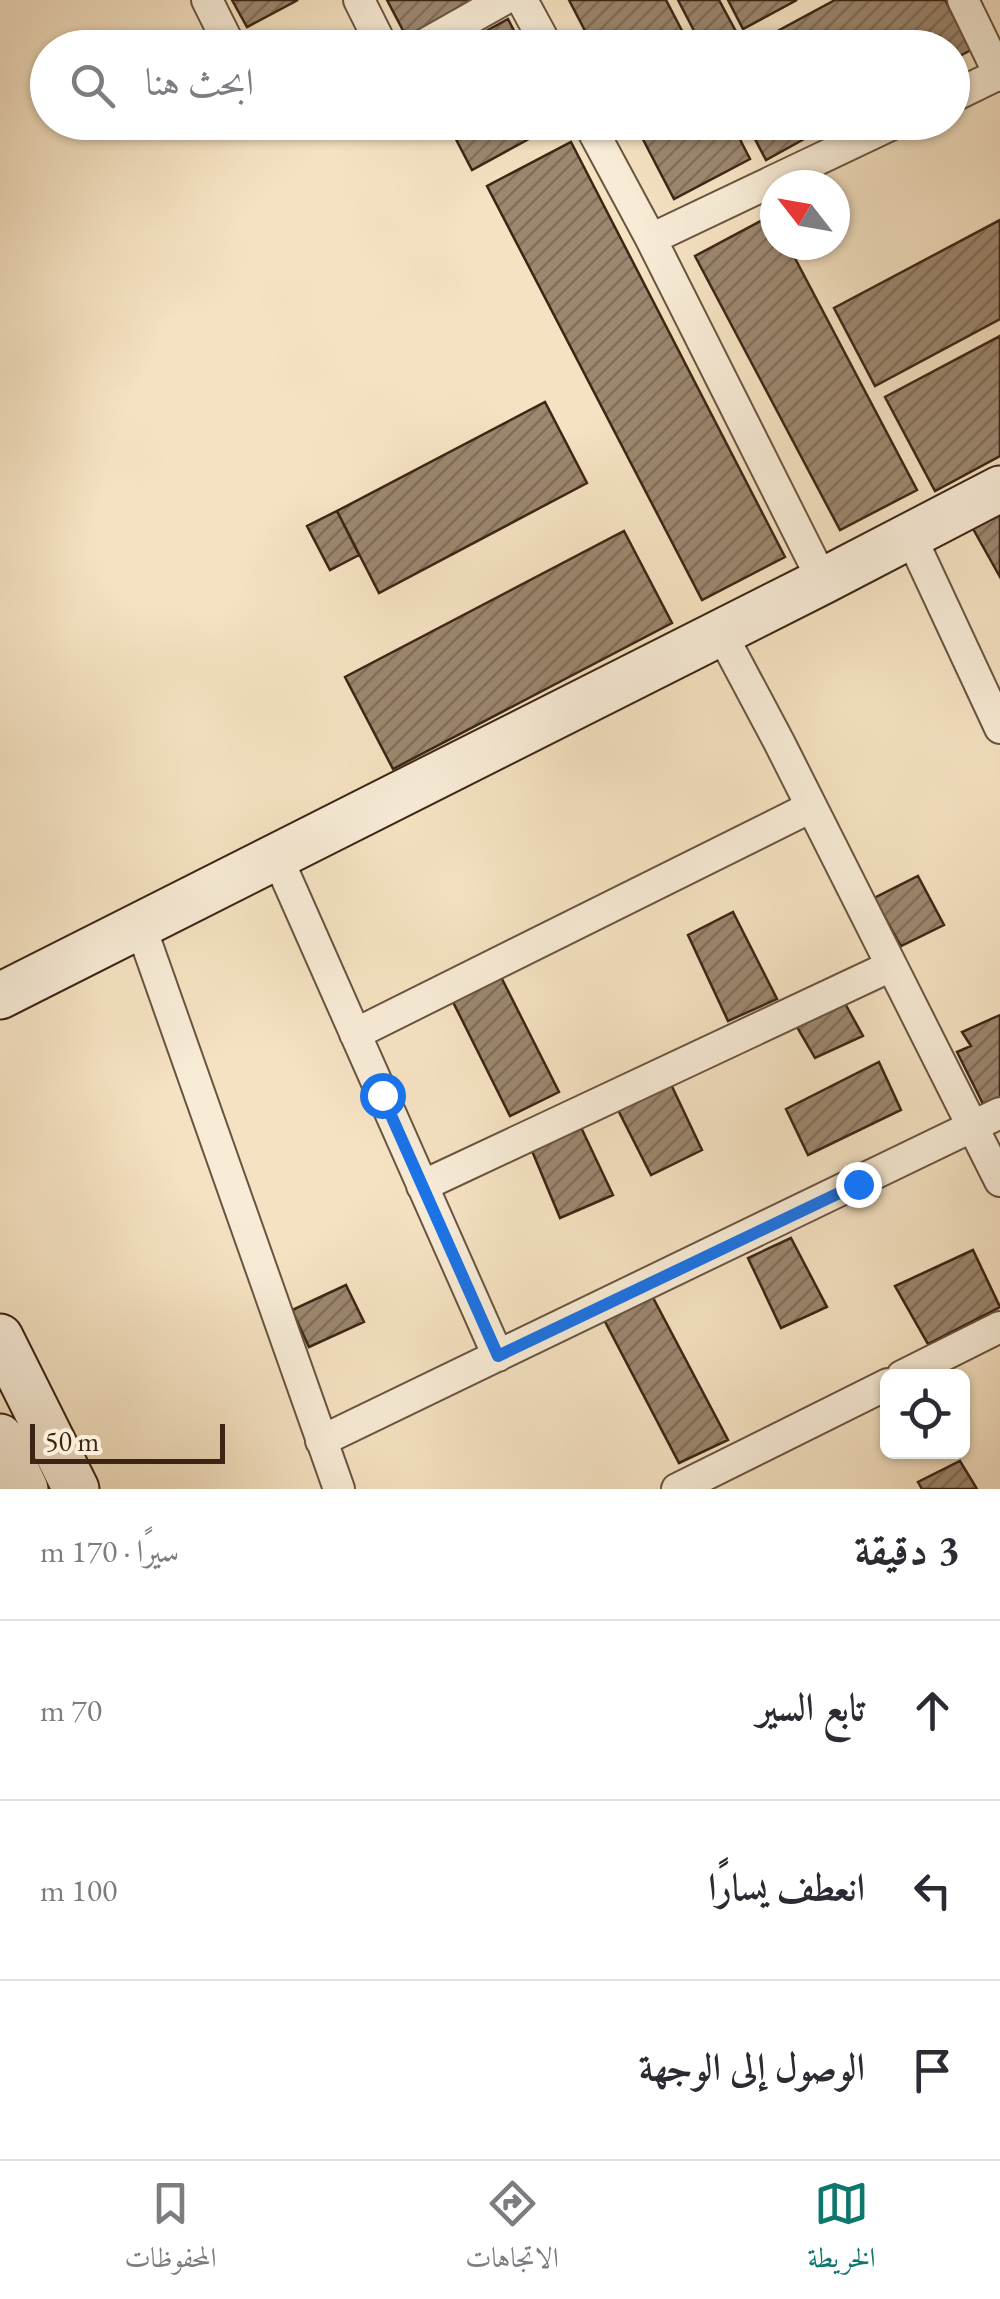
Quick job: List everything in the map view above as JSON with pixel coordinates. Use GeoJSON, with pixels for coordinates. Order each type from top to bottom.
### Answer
{"type":"FeatureCollection","features":[{"type":"Feature","properties":{"kind":"street"},"geometry":{"type":"LineString","coordinates":[[206,0],[222,30]]}},
{"type":"Feature","properties":{"kind":"street"},"geometry":{"type":"LineString","coordinates":[[359,0],[374,30]]}},
{"type":"Feature","properties":{"kind":"street"},"geometry":{"type":"LineString","coordinates":[[450,30],[503,0]]}},
{"type":"Feature","properties":{"kind":"street"},"geometry":{"type":"LineString","coordinates":[[522,0],[538,30]]}},
{"type":"Feature","properties":{"kind":"street"},"geometry":{"type":"LineString","coordinates":[[962,0],[1000,75],[970,88]]}},
{"type":"Feature","properties":{"kind":"street"},"geometry":{"type":"LineString","coordinates":[[598,140],[823,581]]}},
{"type":"Feature","properties":{"kind":"street"},"geometry":{"type":"LineString","coordinates":[[651,239],[860,140]]}},
{"type":"Feature","properties":{"kind":"street"},"geometry":{"type":"LineString","coordinates":[[0,996],[1000,489]]}},
{"type":"Feature","properties":{"kind":"street"},"geometry":{"type":"LineString","coordinates":[[910,536],[1000,728]]}},
{"type":"Feature","properties":{"kind":"street"},"geometry":{"type":"LineString","coordinates":[[721,632],[892,966],[987,1120],[1000,1181]]}},
{"type":"Feature","properties":{"kind":"street"},"geometry":{"type":"LineString","coordinates":[[355,1034],[812,807]]}},
{"type":"Feature","properties":{"kind":"street"},"geometry":{"type":"LineString","coordinates":[[277,857],[498,1356]]}},
{"type":"Feature","properties":{"kind":"street"},"geometry":{"type":"LineString","coordinates":[[140,925],[339,1489]]}},
{"type":"Feature","properties":{"kind":"street"},"geometry":{"type":"LineString","coordinates":[[422,1186],[892,966]]}},
{"type":"Feature","properties":{"kind":"street"},"geometry":{"type":"LineString","coordinates":[[321,1441],[987,1120]]}},
{"type":"Feature","properties":{"kind":"street"},"geometry":{"type":"LineString","coordinates":[[916,1369],[1000,1327]]}},
{"type":"Feature","properties":{"kind":"street"},"geometry":{"type":"LineString","coordinates":[[0,1338],[76,1489]]}},
{"type":"Feature","properties":{"kind":"street"},"geometry":{"type":"LineString","coordinates":[[677,1489],[880,1388]]}},
{"type":"Feature","properties":{"kind":"street"},"geometry":{"type":"LineString","coordinates":[[0,1437],[25,1489]]}},
{"type":"Feature","properties":{"kind":"building"},"geometry":{"type":"Polygon","coordinates":[[[232,0],[298,0],[247,27],[232,0]]]}},
{"type":"Feature","properties":{"kind":"building"},"geometry":{"type":"Polygon","coordinates":[[[387,0],[479,0],[422,30],[403,30],[387,0]]]}},
{"type":"Feature","properties":{"kind":"building"},"geometry":{"type":"Polygon","coordinates":[[[569,0],[666,0],[682,30],[585,30],[569,0]]]}},
{"type":"Feature","properties":{"kind":"building"},"geometry":{"type":"Polygon","coordinates":[[[678,0],[719,0],[735,30],[694,30],[678,0]]]}},
{"type":"Feature","properties":{"kind":"building"},"geometry":{"type":"Polygon","coordinates":[[[728,0],[797,0],[743,29],[728,0]]]}},
{"type":"Feature","properties":{"kind":"building"},"geometry":{"type":"Polygon","coordinates":[[[835,0],[945,0],[961,30],[779,30],[835,0]]]}},
{"type":"Feature","properties":{"kind":"building"},"geometry":{"type":"Polygon","coordinates":[[[508,19],[514,30],[488,30],[508,19]]]}},
{"type":"Feature","properties":{"kind":"building"},"geometry":{"type":"Polygon","coordinates":[[[456,140],[527,140],[472,170],[456,140]]]}},
{"type":"Feature","properties":{"kind":"building"},"geometry":{"type":"Polygon","coordinates":[[[643,140],[740,140],[750,159],[674,199],[643,140]]]}},
{"type":"Feature","properties":{"kind":"building"},"geometry":{"type":"Polygon","coordinates":[[[755,140],[802,140],[766,160],[755,140]]]}},
{"type":"Feature","properties":{"kind":"building"},"geometry":{"type":"Polygon","coordinates":[[[571,142],[785,557],[702,600],[487,186],[571,142]]]}},
{"type":"Feature","properties":{"kind":"building"},"geometry":{"type":"Polygon","coordinates":[[[1000,220],[1000,319],[875,386],[834,308],[1000,220]]]}},
{"type":"Feature","properties":{"kind":"building"},"geometry":{"type":"Polygon","coordinates":[[[760,221],[760,260],[796,260],[917,490],[840,530],[695,256],[760,221]]]}},
{"type":"Feature","properties":{"kind":"building"},"geometry":{"type":"Polygon","coordinates":[[[1000,336],[1000,456],[935,491],[885,397],[1000,336]]]}},
{"type":"Feature","properties":{"kind":"building"},"geometry":{"type":"Polygon","coordinates":[[[545,402],[587,483],[379,593],[337,511],[545,402]]]}},
{"type":"Feature","properties":{"kind":"building"},"geometry":{"type":"Polygon","coordinates":[[[1000,501],[1000,577],[967,518],[1000,501]]]}},
{"type":"Feature","properties":{"kind":"building"},"geometry":{"type":"Polygon","coordinates":[[[337,511],[359,555],[330,570],[307,526],[337,511]]]}},
{"type":"Feature","properties":{"kind":"building"},"geometry":{"type":"Polygon","coordinates":[[[624,531],[672,623],[393,769],[345,677],[624,531]]]}},
{"type":"Feature","properties":{"kind":"building"},"geometry":{"type":"Polygon","coordinates":[[[918,876],[944,925],[901,946],[874,898],[918,876]]]}},
{"type":"Feature","properties":{"kind":"building"},"geometry":{"type":"Polygon","coordinates":[[[733,912],[777,999],[728,1021],[688,935],[733,912]]]}},
{"type":"Feature","properties":{"kind":"building"},"geometry":{"type":"Polygon","coordinates":[[[497,969],[559,1092],[510,1116],[449,994],[497,969]]]}},
{"type":"Feature","properties":{"kind":"building"},"geometry":{"type":"Polygon","coordinates":[[[842,998],[863,1036],[815,1058],[794,1022],[842,998]]]}},
{"type":"Feature","properties":{"kind":"building"},"geometry":{"type":"Polygon","coordinates":[[[1000,1015],[1000,1098],[983,1104],[957,1052],[971,1046],[962,1032],[1000,1015]]]}},
{"type":"Feature","properties":{"kind":"building"},"geometry":{"type":"Polygon","coordinates":[[[879,1062],[901,1110],[808,1155],[786,1109],[879,1062]]]}},
{"type":"Feature","properties":{"kind":"building"},"geometry":{"type":"Polygon","coordinates":[[[668,1078],[702,1150],[651,1175],[615,1104],[668,1078]]]}},
{"type":"Feature","properties":{"kind":"building"},"geometry":{"type":"Polygon","coordinates":[[[578,1121],[613,1195],[560,1218],[530,1146],[578,1121]]]}},
{"type":"Feature","properties":{"kind":"building"},"geometry":{"type":"Polygon","coordinates":[[[791,1238],[827,1307],[781,1328],[748,1258],[791,1238]]]}},
{"type":"Feature","properties":{"kind":"building"},"geometry":{"type":"Polygon","coordinates":[[[973,1250],[1000,1307],[928,1344],[895,1286],[973,1250]]]}},
{"type":"Feature","properties":{"kind":"building"},"geometry":{"type":"Polygon","coordinates":[[[346,1285],[364,1322],[309,1347],[292,1310],[346,1285]]]}},
{"type":"Feature","properties":{"kind":"building"},"geometry":{"type":"Polygon","coordinates":[[[649,1290],[728,1440],[679,1463],[600,1312],[649,1290]]]}},
{"type":"Feature","properties":{"kind":"building"},"geometry":{"type":"Polygon","coordinates":[[[960,1461],[977,1489],[922,1489],[918,1482],[960,1461]]]}},
{"type":"Feature","properties":{"kind":"route"},"geometry":{"type":"LineString","coordinates":[[382,1095],[498,1356],[858,1184]]}}]}
